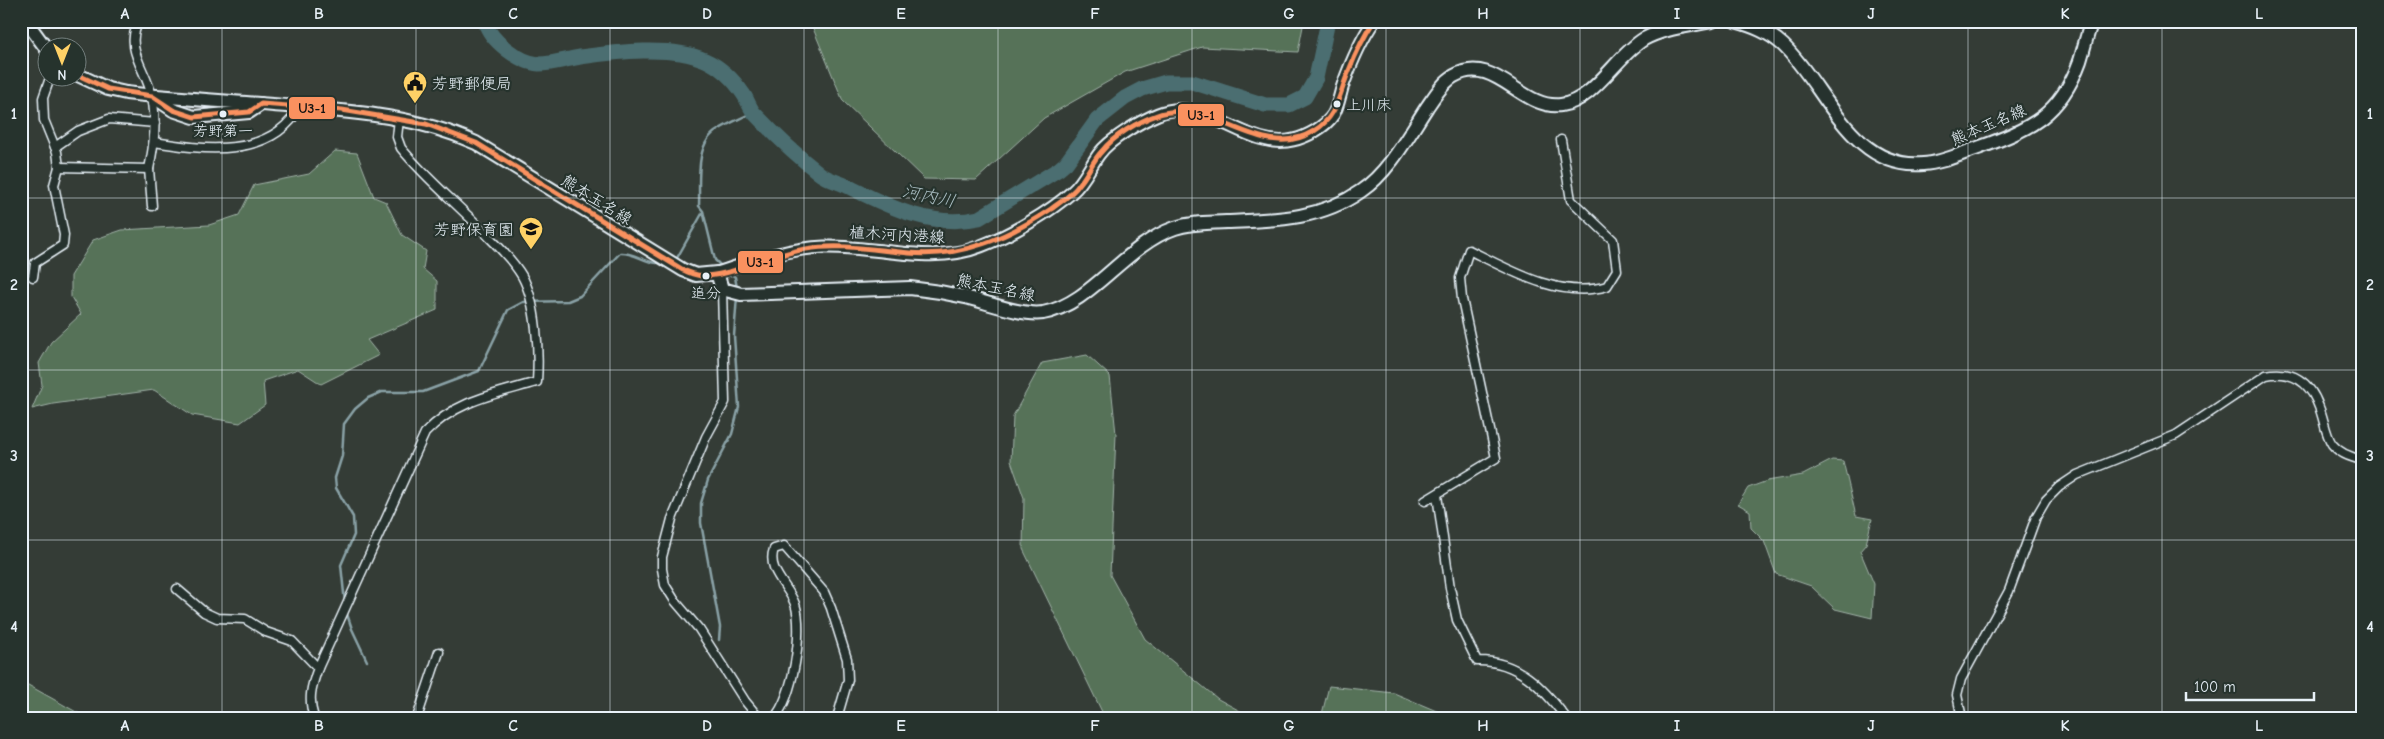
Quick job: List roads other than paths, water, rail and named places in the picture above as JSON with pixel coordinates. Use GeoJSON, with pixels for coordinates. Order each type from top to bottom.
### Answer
{"type":"FeatureCollection","features":[{"type":"Feature","properties":{"kind":"main road"},"geometry":{"type":"LineString","coordinates":[[26,21],[38,38]]}},
{"type":"Feature","properties":{"kind":"main road","name":"植木河内港線"},"geometry":{"type":"LineString","coordinates":[[717,273],[799,249],[841,247],[934,255],[979,247],[1001,237],[1056,205],[1074,191],[1104,147],[1141,123],[1173,110],[1190,110],[1269,140],[1284,141],[1302,137],[1321,126],[1333,115],[1359,45],[1374,21]]}},
{"type":"Feature","properties":{"kind":"main road","name":"熊本玉名線"},"geometry":{"type":"LineString","coordinates":[[722,288],[741,294],[910,288],[937,291],[1024,312],[1040,313],[1054,310],[1072,302],[1150,239],[1176,228],[1194,223],[1297,218],[1340,205],[1375,179],[1440,89],[1453,76],[1469,70],[1485,72],[1540,102],[1562,105],[1583,96],[1621,56],[1646,38],[1658,33],[1712,21]]}},
{"type":"Feature","properties":{"kind":"main road","name":"熊本玉名線"},"geometry":{"type":"LineString","coordinates":[[1736,21],[1765,32],[1783,45],[1859,142],[1882,157],[1896,163],[1916,164],[1941,161],[2000,140],[2043,118],[2057,105],[2070,86],[2092,21]]}},
{"type":"Feature","properties":{"kind":"main road","name":"熊本玉名線"},"geometry":{"type":"LineString","coordinates":[[88,80],[108,89],[152,96],[300,107],[399,119],[442,129],[476,143],[683,270],[696,275],[717,273]]}},
{"type":"Feature","properties":{"kind":"main road","name":"熊本玉名線"},"geometry":{"type":"LineString","coordinates":[[152,96],[173,110],[194,117],[249,112],[261,104]]}},
{"type":"Feature","properties":{"kind":"main road"},"geometry":{"type":"LineString","coordinates":[[717,273],[722,288]]}},
{"type":"Feature","properties":{"kind":"street"},"geometry":{"type":"LineString","coordinates":[[139,21],[134,31],[133,48],[152,96],[155,123],[149,169],[152,206]]}},
{"type":"Feature","properties":{"kind":"street"},"geometry":{"type":"LineString","coordinates":[[33,277],[34,263],[63,246],[64,235],[54,185],[59,167],[55,147],[44,120],[43,98],[46,88]]}},
{"type":"Feature","properties":{"kind":"street"},"geometry":{"type":"LineString","coordinates":[[154,142],[237,149],[272,137],[294,119],[300,107]]}},
{"type":"Feature","properties":{"kind":"street"},"geometry":{"type":"LineString","coordinates":[[314,718],[310,703],[310,690],[318,668],[425,433],[440,417],[471,402],[537,382],[538,360],[530,304],[522,276],[503,251],[400,148],[397,136],[399,119]]}},
{"type":"Feature","properties":{"kind":"street"},"geometry":{"type":"LineString","coordinates":[[55,147],[78,131],[109,120],[155,123]]}},
{"type":"Feature","properties":{"kind":"street"},"geometry":{"type":"LineString","coordinates":[[1425,501],[1496,458],[1462,299],[1460,278],[1469,250],[1510,270],[1561,288],[1599,288],[1606,286],[1617,270],[1613,240],[1571,200],[1561,140]]}},
{"type":"Feature","properties":{"kind":"street"},"geometry":{"type":"LineString","coordinates":[[59,167],[149,169]]}},
{"type":"Feature","properties":{"kind":"street"},"geometry":{"type":"LineString","coordinates":[[722,288],[724,402],[706,437],[672,519],[662,557],[662,569],[665,584],[675,601],[699,629],[745,701],[759,718]]}},
{"type":"Feature","properties":{"kind":"street"},"geometry":{"type":"LineString","coordinates":[[1962,718],[1958,694],[1961,679],[2009,591],[2036,517],[2046,500],[2059,487],[2077,476],[2176,435],[2266,375],[2280,372],[2301,380],[2310,390],[2319,406],[2324,426],[2333,445],[2344,453],[2363,460]]}},
{"type":"Feature","properties":{"kind":"street"},"geometry":{"type":"LineString","coordinates":[[1437,495],[1450,588],[1457,620],[1477,661],[1501,663],[1519,671],[1531,679],[1566,718]]}},
{"type":"Feature","properties":{"kind":"street"},"geometry":{"type":"LineString","coordinates":[[774,718],[782,709],[788,692],[797,642],[794,604],[773,568],[774,549],[784,546],[824,592],[847,659],[848,680],[837,718]]}},
{"type":"Feature","properties":{"kind":"street"},"geometry":{"type":"LineString","coordinates":[[177,589],[204,612],[217,618],[245,619],[266,632],[292,641],[318,668]]}},
{"type":"Feature","properties":{"kind":"street"},"geometry":{"type":"LineString","coordinates":[[416,718],[439,652]]}},
{"type":"Feature","properties":{"kind":"waterway","name":"河内川"},"geometry":{"type":"LineString","coordinates":[[485,21],[492,36],[499,43],[515,55],[531,63],[549,63],[594,55],[643,51],[676,52],[705,60],[727,74],[740,89],[755,114],[786,145],[822,175],[910,214],[927,218],[961,221],[979,218],[1059,169],[1066,163],[1097,120],[1125,98],[1142,89],[1166,82],[1192,82],[1265,105],[1289,105],[1305,97],[1316,78],[1328,21]]}},
{"type":"Feature","properties":{"kind":"waterway"},"geometry":{"type":"LineString","coordinates":[[722,267],[715,260],[703,211],[699,206],[700,164],[705,144],[710,136],[722,127],[753,112]]}},
{"type":"Feature","properties":{"kind":"waterway"},"geometry":{"type":"LineString","coordinates":[[677,258],[703,212]]}},
{"type":"Feature","properties":{"kind":"waterway"},"geometry":{"type":"LineString","coordinates":[[345,603],[341,565],[354,535],[353,517],[336,488],[335,478],[342,456],[344,424],[355,409],[368,398],[382,392],[423,392],[479,371],[508,310],[523,302],[568,301],[580,296],[620,253],[630,254],[657,263]]}},
{"type":"Feature","properties":{"kind":"waterway"},"geometry":{"type":"LineString","coordinates":[[728,272],[735,277],[737,288]]}},
{"type":"Feature","properties":{"kind":"waterway"},"geometry":{"type":"LineString","coordinates":[[719,640],[720,627],[701,523],[701,503],[708,480],[732,434],[739,407],[734,336],[737,296]]}},
{"type":"Feature","properties":{"kind":"waterway"},"geometry":{"type":"LineString","coordinates":[[346,611],[367,661]]}},
{"type":"Feature","properties":{"kind":"place","name":"芳野郵便局"},"geometry":{"type":"Point","coordinates":[415,104]}},
{"type":"Feature","properties":{"kind":"place","name":"上川床"},"geometry":{"type":"Point","coordinates":[1337,104]}},
{"type":"Feature","properties":{"kind":"place","name":"芳野第一"},"geometry":{"type":"Point","coordinates":[223,114]}},
{"type":"Feature","properties":{"kind":"place","name":"芳野保育園"},"geometry":{"type":"Point","coordinates":[531,250]}},
{"type":"Feature","properties":{"kind":"place","name":"追分"},"geometry":{"type":"Point","coordinates":[706,276]}}]}
